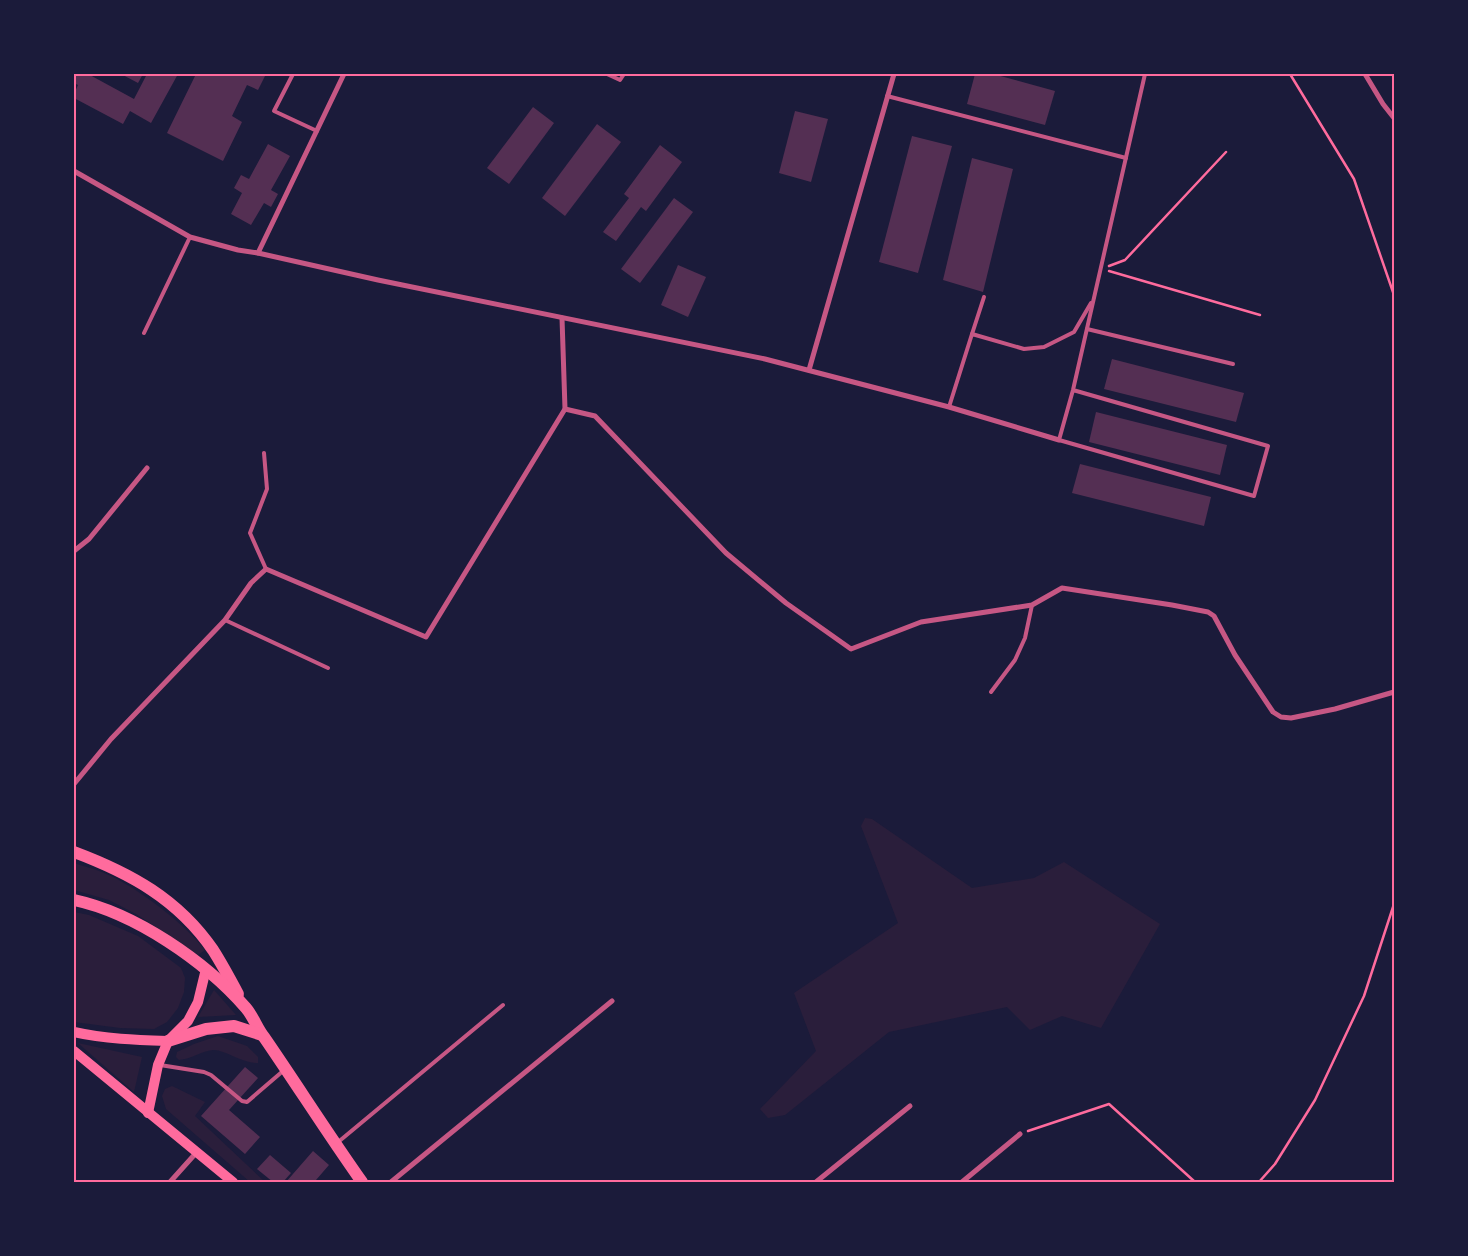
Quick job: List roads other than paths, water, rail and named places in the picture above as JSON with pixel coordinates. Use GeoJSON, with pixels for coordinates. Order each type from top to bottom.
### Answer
{"type":"FeatureCollection","features":[{"type":"Feature","properties":{"kind":"main road"},"geometry":{"type":"LineString","coordinates":[[74,852],[126,874],[167,900],[184,916],[212,950],[262,1035],[362,1182]]}},
{"type":"Feature","properties":{"kind":"main road"},"geometry":{"type":"LineString","coordinates":[[74,900],[105,910],[160,936],[206,969],[247,1009]]}},
{"type":"Feature","properties":{"kind":"main road"},"geometry":{"type":"LineString","coordinates":[[148,1113],[158,1065],[168,1041],[188,1021],[198,1002],[212,950]]}},
{"type":"Feature","properties":{"kind":"main road"},"geometry":{"type":"LineString","coordinates":[[74,1032],[136,1040],[168,1041],[206,1029],[234,1026],[262,1035]]}},
{"type":"Feature","properties":{"kind":"main road"},"geometry":{"type":"LineString","coordinates":[[74,1051],[233,1182]]}},
{"type":"Feature","properties":{"kind":"street"},"geometry":{"type":"LineString","coordinates":[[258,253],[344,74]]}},
{"type":"Feature","properties":{"kind":"street"},"geometry":{"type":"LineString","coordinates":[[809,370],[894,74]]}},
{"type":"Feature","properties":{"kind":"street"},"geometry":{"type":"LineString","coordinates":[[1366,74],[1383,104],[1394,118]]}},
{"type":"Feature","properties":{"kind":"street"},"geometry":{"type":"LineString","coordinates":[[74,171],[190,237],[238,250],[388,282],[765,359],[949,407],[1059,440]]}},
{"type":"Feature","properties":{"kind":"street"},"geometry":{"type":"LineString","coordinates":[[74,784],[111,739],[225,620],[251,583],[266,569],[426,637],[566,408],[562,318]]}},
{"type":"Feature","properties":{"kind":"street"},"geometry":{"type":"LineString","coordinates":[[566,408],[595,416],[726,554],[786,603],[850,650],[921,622],[1032,604],[1062,588],[1208,612],[1219,622],[1235,655],[1273,712],[1281,717],[1291,718],[1335,709],[1394,692]]}},
{"type":"Feature","properties":{"kind":"street"},"geometry":{"type":"LineString","coordinates":[[74,551],[89,538],[147,468]]}},
{"type":"Feature","properties":{"kind":"street"},"geometry":{"type":"LineString","coordinates":[[391,1182],[612,1001]]}},
{"type":"Feature","properties":{"kind":"street"},"geometry":{"type":"LineString","coordinates":[[816,1182],[910,1106]]}},
{"type":"Feature","properties":{"kind":"street"},"geometry":{"type":"LineString","coordinates":[[962,1182],[1020,1134]]}},
{"type":"Feature","properties":{"kind":"street"},"geometry":{"type":"LineString","coordinates":[[170,1182],[196,1153]]}},
{"type":"Feature","properties":{"kind":"lane"},"geometry":{"type":"LineString","coordinates":[[293,74],[274,111],[317,131]]}},
{"type":"Feature","properties":{"kind":"lane"},"geometry":{"type":"LineString","coordinates":[[607,74],[620,80],[624,74]]}},
{"type":"Feature","properties":{"kind":"lane"},"geometry":{"type":"LineString","coordinates":[[1073,390],[1268,446],[1254,496],[1059,440],[1073,390],[1145,74]]}},
{"type":"Feature","properties":{"kind":"lane"},"geometry":{"type":"LineString","coordinates":[[887,96],[1126,158]]}},
{"type":"Feature","properties":{"kind":"lane"},"geometry":{"type":"LineString","coordinates":[[144,334],[190,237]]}},
{"type":"Feature","properties":{"kind":"lane"},"geometry":{"type":"LineString","coordinates":[[949,407],[984,297]]}},
{"type":"Feature","properties":{"kind":"lane"},"geometry":{"type":"LineString","coordinates":[[972,334],[1024,349],[1044,347],[1074,332],[1094,299]]}},
{"type":"Feature","properties":{"kind":"lane"},"geometry":{"type":"LineString","coordinates":[[1087,329],[1233,364]]}},
{"type":"Feature","properties":{"kind":"lane"},"geometry":{"type":"LineString","coordinates":[[264,453],[266,489],[250,533],[266,569]]}},
{"type":"Feature","properties":{"kind":"lane"},"geometry":{"type":"LineString","coordinates":[[991,692],[1015,660],[1026,638],[1032,604]]}},
{"type":"Feature","properties":{"kind":"lane"},"geometry":{"type":"LineString","coordinates":[[225,620],[328,668]]}},
{"type":"Feature","properties":{"kind":"lane"},"geometry":{"type":"LineString","coordinates":[[335,1144],[504,1005]]}},
{"type":"Feature","properties":{"kind":"lane"},"geometry":{"type":"LineString","coordinates":[[158,1065],[204,1072],[242,1101],[247,1102],[286,1068]]}}]}
